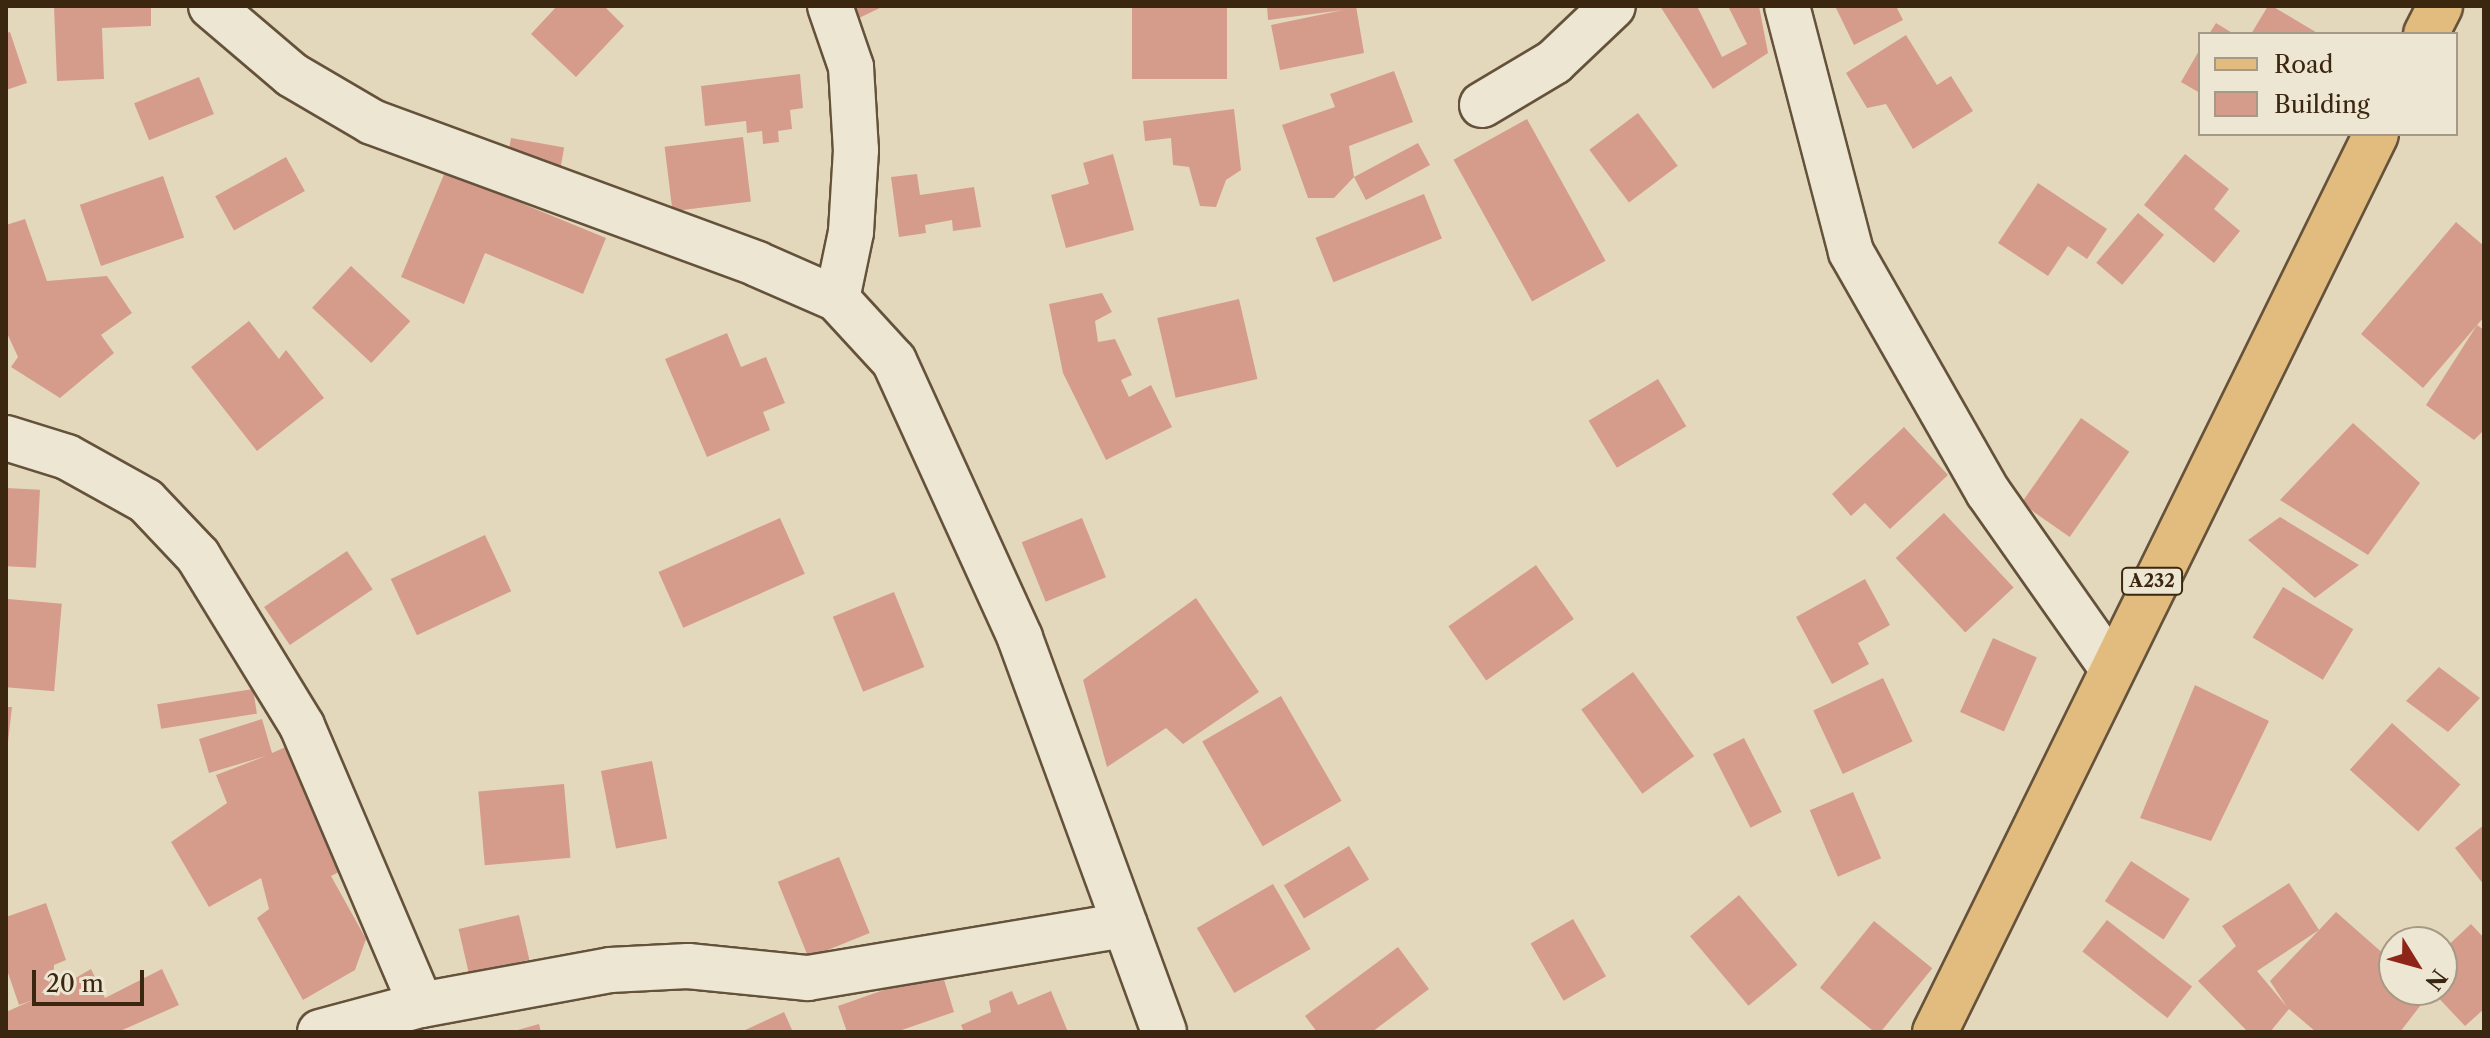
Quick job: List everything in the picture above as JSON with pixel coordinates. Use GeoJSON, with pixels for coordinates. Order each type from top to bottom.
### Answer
{"type":"FeatureCollection","features":[{"type":"Feature","properties":{"kind":"main road"},"geometry":{"type":"LineString","coordinates":[[2427,32],[2440,6]]}},
{"type":"Feature","properties":{"kind":"main road","name":"A232"},"geometry":{"type":"LineString","coordinates":[[1935,1032],[2111,667],[2375,136]]}},
{"type":"Feature","properties":{"kind":"street"},"geometry":{"type":"LineString","coordinates":[[211,6],[292,75],[372,122],[757,264],[837,299],[894,361],[1020,638],[1164,1032]]}},
{"type":"Feature","properties":{"kind":"street"},"geometry":{"type":"LineString","coordinates":[[830,6],[851,67],[856,150],[851,232],[837,299]]}},
{"type":"Feature","properties":{"kind":"street"},"geometry":{"type":"LineString","coordinates":[[1482,105],[1554,62],[1613,6]]}},
{"type":"Feature","properties":{"kind":"street"},"geometry":{"type":"LineString","coordinates":[[1787,6],[1851,252],[1988,492],[2111,667]]}},
{"type":"Feature","properties":{"kind":"street"},"geometry":{"type":"LineString","coordinates":[[6,438],[67,457],[146,501],[198,556],[302,726],[421,1005]]}},
{"type":"Feature","properties":{"kind":"street"},"geometry":{"type":"LineString","coordinates":[[320,1032],[421,1005],[610,970],[688,966],[808,978],[1125,925]]}},
{"type":"Feature","properties":{"kind":"building"},"geometry":{"type":"Polygon","coordinates":[[[151,6],[151,26],[102,28],[104,79],[57,81],[54,7],[151,6]]]}},
{"type":"Feature","properties":{"kind":"building"},"geometry":{"type":"Polygon","coordinates":[[[557,6],[604,6],[624,26],[576,77],[531,34],[557,6]]]}},
{"type":"Feature","properties":{"kind":"building"},"geometry":{"type":"Polygon","coordinates":[[[851,6],[884,6],[857,19],[851,6]]]}},
{"type":"Feature","properties":{"kind":"building"},"geometry":{"type":"Polygon","coordinates":[[[1132,6],[1227,6],[1227,79],[1132,79],[1132,6]]]}},
{"type":"Feature","properties":{"kind":"building"},"geometry":{"type":"Polygon","coordinates":[[[1267,6],[1356,6],[1364,53],[1280,70],[1271,25],[1343,10],[1268,20],[1267,6]]]}},
{"type":"Feature","properties":{"kind":"building"},"geometry":{"type":"Polygon","coordinates":[[[1660,6],[1697,6],[1722,57],[1747,44],[1728,6],[1759,6],[1768,53],[1713,89],[1660,6]]]}},
{"type":"Feature","properties":{"kind":"building"},"geometry":{"type":"Polygon","coordinates":[[[1835,6],[1896,6],[1903,20],[1854,45],[1835,6]]]}},
{"type":"Feature","properties":{"kind":"building"},"geometry":{"type":"Polygon","coordinates":[[[2268,6],[2272,6],[2316,32],[2252,32],[2268,6]]]}},
{"type":"Feature","properties":{"kind":"building"},"geometry":{"type":"Polygon","coordinates":[[[2216,23],[2231,32],[2210,32],[2216,23]]]}},
{"type":"Feature","properties":{"kind":"building"},"geometry":{"type":"Polygon","coordinates":[[[10,32],[27,83],[6,90],[6,33],[10,32]]]}},
{"type":"Feature","properties":{"kind":"building"},"geometry":{"type":"Polygon","coordinates":[[[1906,35],[1937,85],[1951,76],[1973,111],[1913,149],[1886,104],[1867,108],[1846,73],[1906,35]]]}},
{"type":"Feature","properties":{"kind":"building"},"geometry":{"type":"Polygon","coordinates":[[[2198,52],[2198,92],[2181,82],[2198,52]]]}},
{"type":"Feature","properties":{"kind":"building"},"geometry":{"type":"Polygon","coordinates":[[[1394,71],[1413,122],[1349,146],[1354,177],[1334,198],[1308,198],[1282,125],[1335,107],[1330,94],[1394,71]]]}},
{"type":"Feature","properties":{"kind":"building"},"geometry":{"type":"Polygon","coordinates":[[[800,74],[803,108],[790,110],[792,129],[778,131],[779,142],[763,144],[762,131],[747,133],[746,121],[705,126],[701,86],[800,74]]]}},
{"type":"Feature","properties":{"kind":"building"},"geometry":{"type":"Polygon","coordinates":[[[199,77],[214,114],[149,140],[134,103],[199,77]]]}},
{"type":"Feature","properties":{"kind":"building"},"geometry":{"type":"Polygon","coordinates":[[[1234,109],[1241,170],[1226,180],[1216,207],[1200,206],[1189,167],[1173,165],[1171,138],[1145,141],[1143,121],[1234,109]]]}},
{"type":"Feature","properties":{"kind":"building"},"geometry":{"type":"Polygon","coordinates":[[[1638,113],[1678,166],[1629,202],[1589,150],[1638,113]]]}},
{"type":"Feature","properties":{"kind":"building"},"geometry":{"type":"Polygon","coordinates":[[[1527,119],[1606,261],[1532,301],[1454,160],[1527,119]]]}},
{"type":"Feature","properties":{"kind":"building"},"geometry":{"type":"Polygon","coordinates":[[[743,137],[751,202],[673,211],[665,147],[743,137]]]}},
{"type":"Feature","properties":{"kind":"building"},"geometry":{"type":"Polygon","coordinates":[[[511,138],[564,147],[560,173],[506,164],[511,138]]]}},
{"type":"Feature","properties":{"kind":"building"},"geometry":{"type":"Polygon","coordinates":[[[1418,143],[1430,165],[1366,200],[1354,177],[1418,143]]]}},
{"type":"Feature","properties":{"kind":"building"},"geometry":{"type":"Polygon","coordinates":[[[1113,154],[1134,230],[1066,248],[1051,195],[1089,184],[1083,163],[1113,154]]]}},
{"type":"Feature","properties":{"kind":"building"},"geometry":{"type":"Polygon","coordinates":[[[2185,154],[2229,189],[2214,209],[2240,231],[2214,263],[2144,205],[2185,154]]]}},
{"type":"Feature","properties":{"kind":"building"},"geometry":{"type":"Polygon","coordinates":[[[286,157],[305,191],[234,230],[215,196],[286,157]]]}},
{"type":"Feature","properties":{"kind":"building"},"geometry":{"type":"Polygon","coordinates":[[[445,172],[606,238],[583,294],[485,253],[464,304],[401,277],[445,172]]]}},
{"type":"Feature","properties":{"kind":"building"},"geometry":{"type":"Polygon","coordinates":[[[917,174],[920,195],[974,187],[981,227],[953,231],[952,220],[925,225],[926,233],[899,237],[891,177],[917,174]]]}},
{"type":"Feature","properties":{"kind":"building"},"geometry":{"type":"Polygon","coordinates":[[[163,176],[184,237],[101,266],[80,205],[163,176]]]}},
{"type":"Feature","properties":{"kind":"building"},"geometry":{"type":"Polygon","coordinates":[[[2038,183],[2107,229],[2087,259],[2068,246],[2048,276],[1998,243],[2038,183]]]}},
{"type":"Feature","properties":{"kind":"building"},"geometry":{"type":"Polygon","coordinates":[[[1424,194],[1442,239],[1334,282],[1316,238],[1424,194]]]}},
{"type":"Feature","properties":{"kind":"building"},"geometry":{"type":"Polygon","coordinates":[[[2138,213],[2164,235],[2122,285],[2096,263],[2138,213]]]}},
{"type":"Feature","properties":{"kind":"building"},"geometry":{"type":"Polygon","coordinates":[[[25,219],[47,281],[107,276],[132,313],[101,335],[114,353],[60,398],[11,367],[18,357],[6,331],[6,225],[25,219]]]}},
{"type":"Feature","properties":{"kind":"building"},"geometry":{"type":"Polygon","coordinates":[[[2456,222],[2484,246],[2484,317],[2423,388],[2361,334],[2456,222]]]}},
{"type":"Feature","properties":{"kind":"building"},"geometry":{"type":"Polygon","coordinates":[[[351,266],[410,321],[371,363],[312,308],[351,266]]]}},
{"type":"Feature","properties":{"kind":"building"},"geometry":{"type":"Polygon","coordinates":[[[1102,293],[1112,312],[1095,321],[1098,342],[1115,339],[1132,375],[1121,380],[1129,397],[1151,385],[1172,427],[1106,460],[1063,373],[1049,304],[1102,293]]]}},
{"type":"Feature","properties":{"kind":"building"},"geometry":{"type":"Polygon","coordinates":[[[1239,299],[1257,379],[1176,398],[1157,318],[1239,299]]]}},
{"type":"Feature","properties":{"kind":"building"},"geometry":{"type":"Polygon","coordinates":[[[249,321],[279,359],[286,350],[324,398],[257,451],[191,367],[249,321]]]}},
{"type":"Feature","properties":{"kind":"building"},"geometry":{"type":"Polygon","coordinates":[[[2477,325],[2484,330],[2484,430],[2474,440],[2426,405],[2477,325]]]}},
{"type":"Feature","properties":{"kind":"building"},"geometry":{"type":"Polygon","coordinates":[[[727,333],[741,367],[766,357],[785,403],[763,412],[770,430],[707,457],[665,359],[727,333]]]}},
{"type":"Feature","properties":{"kind":"building"},"geometry":{"type":"Polygon","coordinates":[[[1658,379],[1686,426],[1617,468],[1589,421],[1658,379]]]}},
{"type":"Feature","properties":{"kind":"building"},"geometry":{"type":"Polygon","coordinates":[[[2081,418],[2129,452],[2070,537],[2021,503],[2081,418]]]}},
{"type":"Feature","properties":{"kind":"building"},"geometry":{"type":"Polygon","coordinates":[[[2353,423],[2420,483],[2368,555],[2280,500],[2353,423]]]}},
{"type":"Feature","properties":{"kind":"building"},"geometry":{"type":"Polygon","coordinates":[[[1904,427],[1948,475],[1890,529],[1865,503],[1851,516],[1832,494],[1904,427]]]}},
{"type":"Feature","properties":{"kind":"building"},"geometry":{"type":"Polygon","coordinates":[[[6,488],[40,490],[36,568],[6,566],[6,488]]]}},
{"type":"Feature","properties":{"kind":"building"},"geometry":{"type":"Polygon","coordinates":[[[1944,513],[2014,588],[1965,633],[1896,558],[1944,513]]]}},
{"type":"Feature","properties":{"kind":"building"},"geometry":{"type":"Polygon","coordinates":[[[2280,517],[2359,565],[2315,598],[2248,540],[2280,517]]]}},
{"type":"Feature","properties":{"kind":"building"},"geometry":{"type":"Polygon","coordinates":[[[780,518],[805,574],[683,628],[658,572],[780,518]]]}},
{"type":"Feature","properties":{"kind":"building"},"geometry":{"type":"Polygon","coordinates":[[[1082,518],[1106,577],[1046,602],[1022,542],[1082,518]]]}},
{"type":"Feature","properties":{"kind":"building"},"geometry":{"type":"Polygon","coordinates":[[[485,535],[511,591],[417,635],[391,579],[485,535]]]}},
{"type":"Feature","properties":{"kind":"building"},"geometry":{"type":"Polygon","coordinates":[[[347,551],[373,589],[290,645],[264,607],[347,551]]]}},
{"type":"Feature","properties":{"kind":"building"},"geometry":{"type":"Polygon","coordinates":[[[1536,565],[1574,619],[1486,680],[1448,626],[1536,565]]]}},
{"type":"Feature","properties":{"kind":"building"},"geometry":{"type":"Polygon","coordinates":[[[1865,579],[1890,625],[1858,643],[1869,664],[1832,684],[1796,617],[1865,579]]]}},
{"type":"Feature","properties":{"kind":"building"},"geometry":{"type":"Polygon","coordinates":[[[2283,587],[2353,629],[2323,680],[2253,638],[2283,587]]]}},
{"type":"Feature","properties":{"kind":"building"},"geometry":{"type":"Polygon","coordinates":[[[894,592],[924,667],[863,692],[833,617],[894,592]]]}},
{"type":"Feature","properties":{"kind":"building"},"geometry":{"type":"Polygon","coordinates":[[[1196,598],[1259,692],[1183,744],[1166,728],[1107,767],[1083,680],[1196,598]]]}},
{"type":"Feature","properties":{"kind":"building"},"geometry":{"type":"Polygon","coordinates":[[[8,599],[62,604],[54,691],[6,687],[8,599]]]}},
{"type":"Feature","properties":{"kind":"building"},"geometry":{"type":"Polygon","coordinates":[[[1993,638],[2037,658],[2004,732],[1960,712],[1993,638]]]}},
{"type":"Feature","properties":{"kind":"building"},"geometry":{"type":"Polygon","coordinates":[[[2439,667],[2480,698],[2448,732],[2406,701],[2439,667]]]}},
{"type":"Feature","properties":{"kind":"building"},"geometry":{"type":"Polygon","coordinates":[[[1633,672],[1694,756],[1642,794],[1581,710],[1633,672]]]}},
{"type":"Feature","properties":{"kind":"building"},"geometry":{"type":"Polygon","coordinates":[[[1883,678],[1913,741],[1843,774],[1813,711],[1883,678]]]}},
{"type":"Feature","properties":{"kind":"building"},"geometry":{"type":"Polygon","coordinates":[[[2195,685],[2269,721],[2211,841],[2140,818],[2195,685]]]}},
{"type":"Feature","properties":{"kind":"building"},"geometry":{"type":"Polygon","coordinates":[[[253,689],[257,714],[161,729],[157,704],[253,689]]]}},
{"type":"Feature","properties":{"kind":"building"},"geometry":{"type":"Polygon","coordinates":[[[1281,696],[1342,801],[1263,846],[1202,742],[1281,696]]]}},
{"type":"Feature","properties":{"kind":"building"},"geometry":{"type":"Polygon","coordinates":[[[6,707],[12,707],[8,742],[6,742],[6,707]]]}},
{"type":"Feature","properties":{"kind":"building"},"geometry":{"type":"Polygon","coordinates":[[[262,719],[272,753],[288,746],[343,870],[331,876],[366,939],[355,970],[303,1000],[257,918],[269,909],[261,878],[209,907],[171,842],[227,803],[216,775],[266,756],[209,773],[199,739],[262,719]]]}},
{"type":"Feature","properties":{"kind":"building"},"geometry":{"type":"Polygon","coordinates":[[[2392,723],[2460,785],[2418,831],[2350,770],[2392,723]]]}},
{"type":"Feature","properties":{"kind":"building"},"geometry":{"type":"Polygon","coordinates":[[[1744,738],[1782,812],[1750,828],[1713,754],[1744,738]]]}},
{"type":"Feature","properties":{"kind":"building"},"geometry":{"type":"Polygon","coordinates":[[[652,761],[667,839],[616,848],[601,771],[652,761]]]}},
{"type":"Feature","properties":{"kind":"building"},"geometry":{"type":"Polygon","coordinates":[[[564,784],[570,858],[485,865],[478,791],[564,784]]]}},
{"type":"Feature","properties":{"kind":"building"},"geometry":{"type":"Polygon","coordinates":[[[1853,792],[1881,858],[1838,877],[1810,810],[1853,792]]]}},
{"type":"Feature","properties":{"kind":"building"},"geometry":{"type":"Polygon","coordinates":[[[2484,825],[2484,885],[2455,848],[2484,825]]]}},
{"type":"Feature","properties":{"kind":"building"},"geometry":{"type":"Polygon","coordinates":[[[1349,846],[1369,879],[1304,919],[1284,885],[1349,846]]]}},
{"type":"Feature","properties":{"kind":"building"},"geometry":{"type":"Polygon","coordinates":[[[839,857],[870,933],[809,958],[778,882],[839,857]]]}},
{"type":"Feature","properties":{"kind":"building"},"geometry":{"type":"Polygon","coordinates":[[[2131,861],[2190,899],[2164,939],[2105,901],[2131,861]]]}},
{"type":"Feature","properties":{"kind":"building"},"geometry":{"type":"Polygon","coordinates":[[[2289,883],[2319,930],[2257,971],[2287,1007],[2270,981],[2321,928],[2336,912],[2378,949],[2378,1006],[2420,1006],[2400,1032],[2316,1032],[2289,1009],[2270,1032],[2248,1032],[2198,981],[2236,946],[2222,926],[2289,883]]]}},
{"type":"Feature","properties":{"kind":"building"},"geometry":{"type":"Polygon","coordinates":[[[1273,884],[1310,949],[1234,993],[1197,928],[1273,884]]]}},
{"type":"Feature","properties":{"kind":"building"},"geometry":{"type":"Polygon","coordinates":[[[1739,895],[1797,965],[1748,1006],[1690,936],[1739,895]]]}},
{"type":"Feature","properties":{"kind":"building"},"geometry":{"type":"Polygon","coordinates":[[[46,903],[66,960],[54,965],[53,991],[91,969],[105,998],[162,969],[179,1005],[118,1032],[6,1032],[6,1012],[33,1000],[19,1005],[6,967],[6,917],[46,903]]]}},
{"type":"Feature","properties":{"kind":"building"},"geometry":{"type":"Polygon","coordinates":[[[519,915],[529,960],[469,974],[459,929],[519,915]]]}},
{"type":"Feature","properties":{"kind":"building"},"geometry":{"type":"Polygon","coordinates":[[[1573,919],[1606,976],[1564,1001],[1531,943],[1573,919]]]}},
{"type":"Feature","properties":{"kind":"building"},"geometry":{"type":"Polygon","coordinates":[[[2107,920],[2192,986],[2167,1018],[2082,952],[2107,920]]]}},
{"type":"Feature","properties":{"kind":"building"},"geometry":{"type":"Polygon","coordinates":[[[1874,921],[1932,968],[1881,1032],[1874,1032],[1820,988],[1874,921]]]}},
{"type":"Feature","properties":{"kind":"building"},"geometry":{"type":"Polygon","coordinates":[[[2471,924],[2484,938],[2484,1009],[2465,1026],[2446,1006],[2458,1006],[2458,936],[2471,924]]]}},
{"type":"Feature","properties":{"kind":"building"},"geometry":{"type":"Polygon","coordinates":[[[1398,947],[1429,989],[1372,1032],[1317,1032],[1305,1016],[1398,947]]]}},
{"type":"Feature","properties":{"kind":"building"},"geometry":{"type":"Polygon","coordinates":[[[941,970],[954,1012],[896,1032],[847,1032],[838,1006],[941,970]]]}},
{"type":"Feature","properties":{"kind":"building"},"geometry":{"type":"Polygon","coordinates":[[[1012,991],[1018,1005],[1051,991],[1068,1032],[964,1032],[961,1025],[991,1012],[989,1001],[1012,991]]]}},
{"type":"Feature","properties":{"kind":"building"},"geometry":{"type":"Polygon","coordinates":[[[784,1012],[793,1032],[741,1032],[784,1012]]]}},
{"type":"Feature","properties":{"kind":"building"},"geometry":{"type":"Polygon","coordinates":[[[539,1024],[541,1032],[514,1032],[514,1031],[539,1024]]]}}]}
